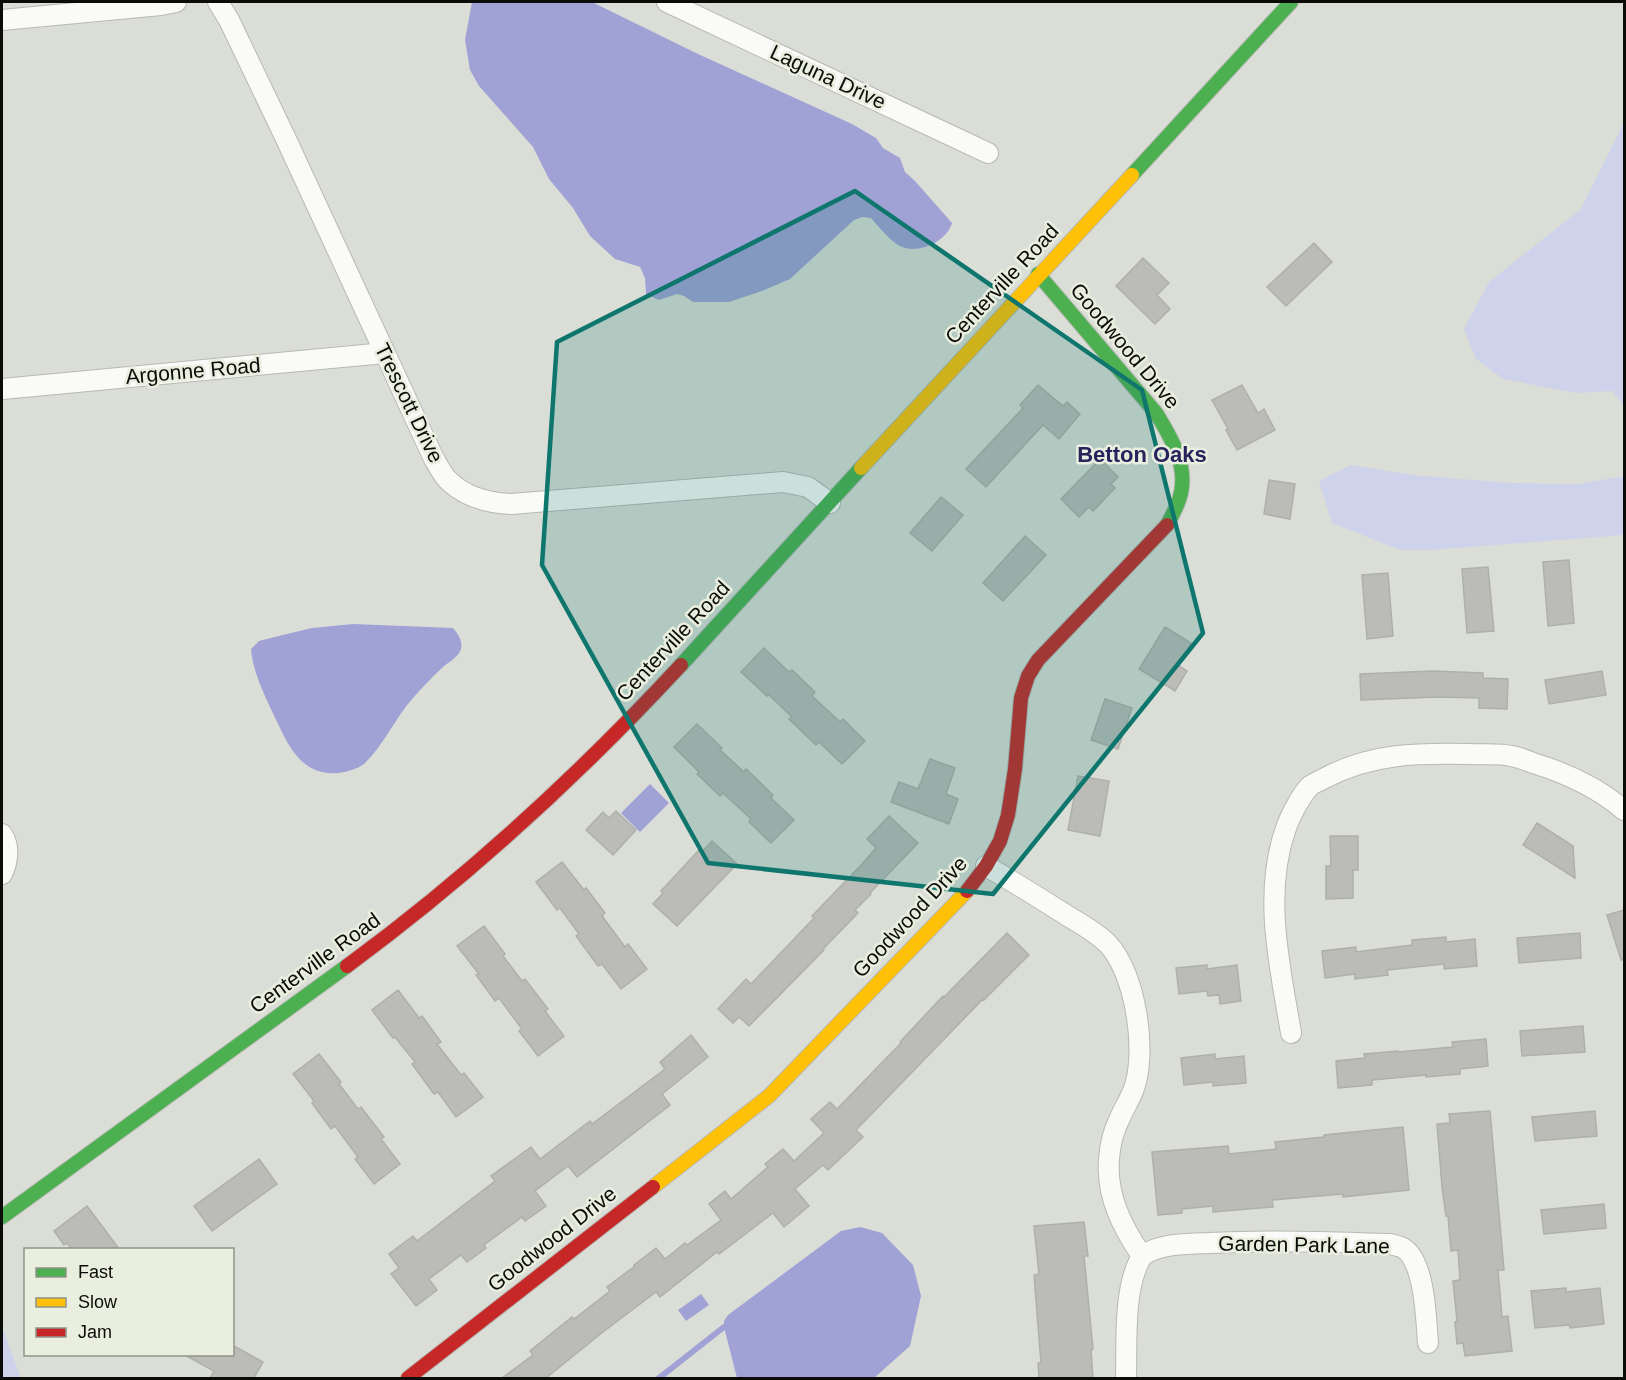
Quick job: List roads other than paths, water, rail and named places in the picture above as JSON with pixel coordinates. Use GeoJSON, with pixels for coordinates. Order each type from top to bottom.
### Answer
{"type":"FeatureCollection","features":[{"type":"Feature","properties":{"kind":"main road","name":"Centerville Road"},"geometry":{"type":"LineString","coordinates":[[2,1217],[355,960],[440,895],[514,830],[595,753],[674,672],[1038,274],[1291,2]]}},
{"type":"Feature","properties":{"kind":"main road","name":"Goodwood Drive"},"geometry":{"type":"LineString","coordinates":[[408,1378],[769,1096],[969,889],[986,866],[1000,841],[1008,814],[1015,770],[1021,698],[1028,676],[1038,660],[1166,527],[1179,499],[1183,479],[1178,455],[1168,432],[1156,413],[1038,274]]}},
{"type":"Feature","properties":{"kind":"street"},"geometry":{"type":"LineString","coordinates":[[2,20],[176,2]]}},
{"type":"Feature","properties":{"kind":"street","name":"Trescott Drive"},"geometry":{"type":"LineString","coordinates":[[218,2],[229,20],[286,139],[434,459],[449,482],[471,496],[490,503],[511,504],[783,482],[808,487],[830,503]]}},
{"type":"Feature","properties":{"kind":"street","name":"Laguna Drive"},"geometry":{"type":"LineString","coordinates":[[667,2],[988,153]]}},
{"type":"Feature","properties":{"kind":"street","name":"Argonne Road"},"geometry":{"type":"LineString","coordinates":[[2,389],[385,353]]}},
{"type":"Feature","properties":{"kind":"street"},"geometry":{"type":"LineString","coordinates":[[1291,1033],[1276,941],[1274,893],[1285,830],[1310,786],[1344,768],[1397,755],[1444,753],[1510,756],[1548,767],[1585,784],[1624,810]]}},
{"type":"Feature","properties":{"kind":"street"},"geometry":{"type":"LineString","coordinates":[[2,834],[7,852],[2,874]]}},
{"type":"Feature","properties":{"kind":"street"},"geometry":{"type":"LineString","coordinates":[[986,866],[1096,934],[1109,945],[1120,962],[1133,995],[1139,1030],[1139,1070],[1134,1091],[1113,1135],[1109,1161],[1111,1192],[1117,1213],[1142,1256],[1136,1265],[1129,1299],[1126,1378]]}},
{"type":"Feature","properties":{"kind":"street","name":"Garden Park Lane"},"geometry":{"type":"LineString","coordinates":[[1142,1256],[1150,1250],[1179,1245],[1236,1242],[1297,1241],[1390,1244],[1403,1247],[1417,1266],[1421,1279],[1428,1342]]}},
{"type":"Feature","properties":{"kind":"water"},"geometry":{"type":"Polygon","coordinates":[[[472,2],[592,2],[698,54],[852,124],[876,138],[883,148],[900,158],[905,172],[952,223],[939,240],[924,247],[909,249],[894,242],[871,218],[862,217],[854,220],[790,279],[762,291],[729,302],[693,302],[677,294],[659,300],[646,294],[645,278],[640,267],[615,259],[590,236],[573,208],[549,179],[533,147],[479,86],[470,70],[465,40],[472,2]]]}},
{"type":"Feature","properties":{"kind":"water"},"geometry":{"type":"Polygon","coordinates":[[[353,624],[453,628],[461,640],[461,649],[413,698],[364,764],[345,772],[317,771],[301,760],[289,745],[262,688],[251,649],[259,641],[287,634],[312,628],[353,624]]]}},
{"type":"Feature","properties":{"kind":"water"},"geometry":{"type":"Polygon","coordinates":[[[650,784],[669,803],[640,832],[621,813],[650,784]]]}},
{"type":"Feature","properties":{"kind":"water"},"geometry":{"type":"Polygon","coordinates":[[[860,1227],[882,1233],[913,1265],[921,1296],[910,1346],[874,1378],[737,1378],[724,1327],[724,1321],[728,1315],[841,1231],[860,1227]]]}},
{"type":"Feature","properties":{"kind":"water"},"geometry":{"type":"Polygon","coordinates":[[[701,1294],[709,1305],[686,1321],[678,1310],[701,1294]]]}},
{"type":"Feature","properties":{"kind":"waterway"},"geometry":{"type":"LineString","coordinates":[[659,1378],[724,1327]]}},
{"type":"Feature","properties":{"kind":"district","name":"Betton Oaks"},"geometry":{"type":"Point","coordinates":[1142,454]}}]}
